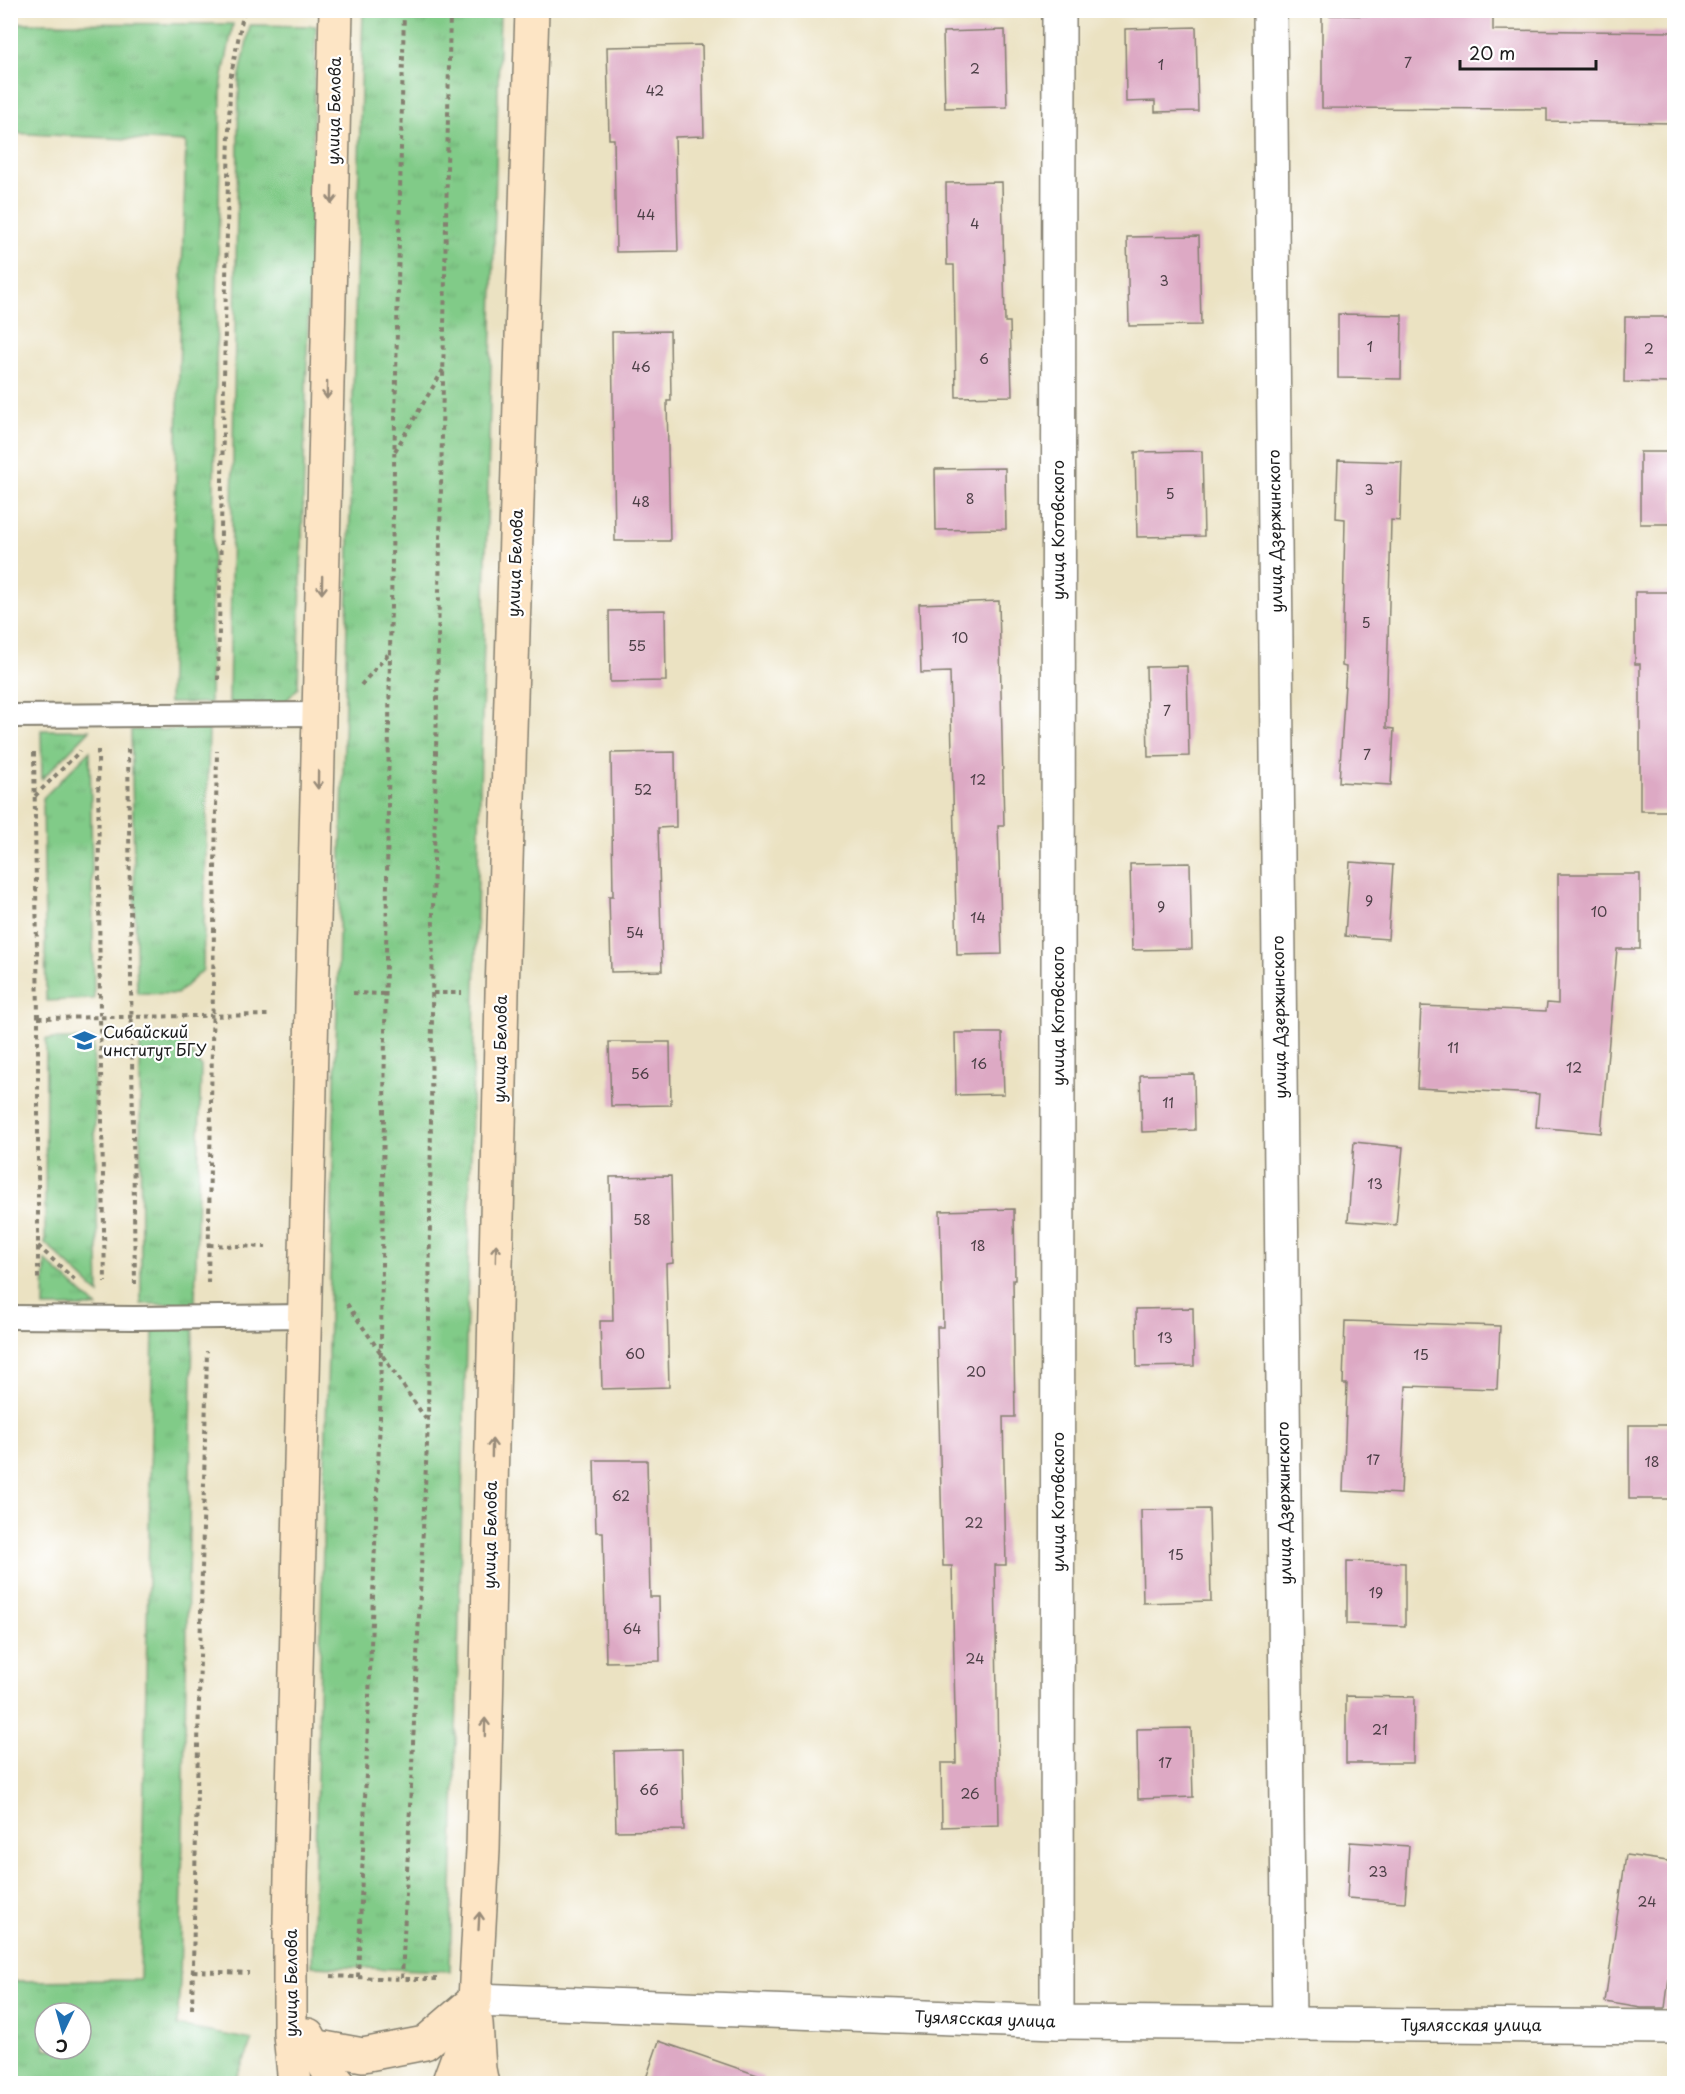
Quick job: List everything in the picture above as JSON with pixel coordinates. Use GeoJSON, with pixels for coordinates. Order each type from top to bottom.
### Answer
{"type":"FeatureCollection","features":[{"type":"Feature","properties":{"kind":"main road","name":"улица Белова"},"geometry":{"type":"LineString","coordinates":[[296,2084],[290,2034],[290,1992],[336,10]]}},
{"type":"Feature","properties":{"kind":"main road","name":"улица Белова"},"geometry":{"type":"LineString","coordinates":[[448,2084],[459,2054],[475,1990],[483,1850],[502,981],[532,10]]}},
{"type":"Feature","properties":{"kind":"main road"},"geometry":{"type":"LineString","coordinates":[[313,2046],[363,2055],[425,2043],[475,1990]]}},
{"type":"Feature","properties":{"kind":"main road"},"geometry":{"type":"LineString","coordinates":[[475,1990],[479,2069],[482,2084]]}},
{"type":"Feature","properties":{"kind":"main road"},"geometry":{"type":"LineString","coordinates":[[290,1992],[313,2046],[339,2084]]}},
{"type":"Feature","properties":{"kind":"street","name":"улица Котовского"},"geometry":{"type":"LineString","coordinates":[[1057,2022],[1059,10]]}},
{"type":"Feature","properties":{"kind":"street","name":"улица Дзержинского"},"geometry":{"type":"LineString","coordinates":[[1270,10],[1288,2024]]}},
{"type":"Feature","properties":{"kind":"street","name":"Туялясская улица"},"geometry":{"type":"LineString","coordinates":[[475,1990],[1057,2022],[1674,2027]]}},
{"type":"Feature","properties":{"kind":"lane"},"geometry":{"type":"LineString","coordinates":[[22,716],[97,725],[127,716],[319,714]]}},
{"type":"Feature","properties":{"kind":"lane"},"geometry":{"type":"LineString","coordinates":[[10,1317],[38,1318],[106,1312],[135,1318],[305,1316]]}},
{"type":"Feature","properties":{"kind":"path"},"geometry":{"type":"LineString","coordinates":[[358,1977],[380,1417],[394,452],[404,10]]}},
{"type":"Feature","properties":{"kind":"path"},"geometry":{"type":"LineString","coordinates":[[450,10],[433,912],[428,1422],[402,1979],[475,1990]]}},
{"type":"Feature","properties":{"kind":"path"},"geometry":{"type":"LineString","coordinates":[[10,12],[246,11],[230,80],[208,1316],[192,2009]]}},
{"type":"Feature","properties":{"kind":"path"},"geometry":{"type":"LineString","coordinates":[[394,452],[443,370]]}},
{"type":"Feature","properties":{"kind":"path"},"geometry":{"type":"LineString","coordinates":[[22,716],[35,796],[38,1318]]}},
{"type":"Feature","properties":{"kind":"path"},"geometry":{"type":"LineString","coordinates":[[127,716],[135,1318]]}},
{"type":"Feature","properties":{"kind":"path"},"geometry":{"type":"LineString","coordinates":[[35,796],[97,725]]}},
{"type":"Feature","properties":{"kind":"path"},"geometry":{"type":"LineString","coordinates":[[97,725],[106,1312]]}},
{"type":"Feature","properties":{"kind":"path"},"geometry":{"type":"LineString","coordinates":[[38,1018],[312,1014]]}},
{"type":"Feature","properties":{"kind":"path"},"geometry":{"type":"LineString","coordinates":[[38,1246],[106,1312]]}},
{"type":"Feature","properties":{"kind":"green space"},"geometry":{"type":"Polygon","coordinates":[[[363,11],[500,11],[450,1971],[312,1966],[363,11]]]}},
{"type":"Feature","properties":{"kind":"green space"},"geometry":{"type":"Polygon","coordinates":[[[11,23],[233,24],[221,95],[210,703],[169,703],[186,142],[11,133],[11,23]]]}},
{"type":"Feature","properties":{"kind":"green space"},"geometry":{"type":"Polygon","coordinates":[[[250,25],[316,26],[298,688],[284,703],[229,703],[239,80],[250,25]]]}},
{"type":"Feature","properties":{"kind":"green space"},"geometry":{"type":"Polygon","coordinates":[[[209,729],[203,970],[177,994],[137,993],[131,730],[209,729]]]}},
{"type":"Feature","properties":{"kind":"green space"},"geometry":{"type":"Polygon","coordinates":[[[41,730],[90,730],[42,779],[41,730]]]}},
{"type":"Feature","properties":{"kind":"green space"},"geometry":{"type":"Polygon","coordinates":[[[90,751],[94,999],[46,1001],[43,798],[90,751]]]}},
{"type":"Feature","properties":{"kind":"green space"},"geometry":{"type":"Polygon","coordinates":[[[178,1036],[201,1066],[195,1304],[141,1304],[140,1037],[178,1036]]]}},
{"type":"Feature","properties":{"kind":"green space"},"geometry":{"type":"Polygon","coordinates":[[[46,1039],[93,1039],[99,1294],[45,1243],[46,1039]]]}},
{"type":"Feature","properties":{"kind":"green space"},"geometry":{"type":"Polygon","coordinates":[[[45,1260],[97,1307],[44,1307],[45,1260]]]}},
{"type":"Feature","properties":{"kind":"green space"},"geometry":{"type":"Polygon","coordinates":[[[153,1329],[193,1329],[180,1981],[177,2026],[253,2040],[234,2083],[11,2083],[10,1981],[140,1980],[153,1329]]]}},
{"type":"Feature","properties":{"kind":"building"},"geometry":{"type":"Polygon","coordinates":[[[1322,15],[1493,17],[1493,30],[1674,32],[1674,123],[1547,121],[1547,109],[1322,108],[1322,15]]]}},
{"type":"Feature","properties":{"kind":"building"},"geometry":{"type":"Polygon","coordinates":[[[1196,27],[1198,111],[1155,112],[1155,101],[1126,102],[1125,29],[1196,27]]]}},
{"type":"Feature","properties":{"kind":"building"},"geometry":{"type":"Polygon","coordinates":[[[1005,30],[1007,107],[945,108],[943,32],[1005,30]]]}},
{"type":"Feature","properties":{"kind":"building"},"geometry":{"type":"Polygon","coordinates":[[[702,45],[704,136],[675,137],[678,251],[616,252],[614,139],[609,139],[607,47],[702,45]]]}},
{"type":"Feature","properties":{"kind":"building"},"geometry":{"type":"Polygon","coordinates":[[[1002,182],[1005,322],[1010,322],[1012,396],[956,397],[954,265],[947,265],[946,183],[1002,182]]]}},
{"type":"Feature","properties":{"kind":"building"},"geometry":{"type":"Polygon","coordinates":[[[1199,236],[1201,325],[1129,326],[1127,237],[1199,236]]]}},
{"type":"Feature","properties":{"kind":"building"},"geometry":{"type":"Polygon","coordinates":[[[1338,314],[1402,315],[1401,379],[1338,378],[1338,314]]]}},
{"type":"Feature","properties":{"kind":"building"},"geometry":{"type":"Polygon","coordinates":[[[1625,317],[1674,317],[1674,383],[1624,382],[1625,317]]]}},
{"type":"Feature","properties":{"kind":"building"},"geometry":{"type":"Polygon","coordinates":[[[670,331],[671,401],[667,401],[670,541],[615,541],[612,332],[670,331]]]}},
{"type":"Feature","properties":{"kind":"building"},"geometry":{"type":"Polygon","coordinates":[[[1202,451],[1204,536],[1137,537],[1135,452],[1202,451]]]}},
{"type":"Feature","properties":{"kind":"building"},"geometry":{"type":"Polygon","coordinates":[[[1640,452],[1674,452],[1674,524],[1640,524],[1640,452]]]}},
{"type":"Feature","properties":{"kind":"building"},"geometry":{"type":"Polygon","coordinates":[[[1338,460],[1402,462],[1400,521],[1391,520],[1386,728],[1394,729],[1391,785],[1339,782],[1346,667],[1342,666],[1345,519],[1336,518],[1338,460]]]}},
{"type":"Feature","properties":{"kind":"building"},"geometry":{"type":"Polygon","coordinates":[[[1005,468],[1006,529],[936,530],[935,469],[1005,468]]]}},
{"type":"Feature","properties":{"kind":"building"},"geometry":{"type":"Polygon","coordinates":[[[1635,592],[1674,592],[1674,811],[1640,811],[1640,664],[1635,664],[1635,592]]]}},
{"type":"Feature","properties":{"kind":"building"},"geometry":{"type":"Polygon","coordinates":[[[999,601],[1004,826],[998,826],[1002,954],[957,955],[950,672],[921,673],[919,604],[999,601]]]}},
{"type":"Feature","properties":{"kind":"building"},"geometry":{"type":"Polygon","coordinates":[[[665,610],[666,681],[610,682],[609,611],[665,610]]]}},
{"type":"Feature","properties":{"kind":"building"},"geometry":{"type":"Polygon","coordinates":[[[1187,666],[1189,756],[1148,757],[1146,667],[1187,666]]]}},
{"type":"Feature","properties":{"kind":"building"},"geometry":{"type":"Polygon","coordinates":[[[675,752],[676,827],[658,828],[662,971],[611,972],[609,896],[613,896],[611,753],[675,752]]]}},
{"type":"Feature","properties":{"kind":"building"},"geometry":{"type":"Polygon","coordinates":[[[1350,862],[1393,865],[1388,939],[1345,936],[1350,862]]]}},
{"type":"Feature","properties":{"kind":"building"},"geometry":{"type":"Polygon","coordinates":[[[1190,863],[1192,949],[1132,950],[1130,864],[1190,863]]]}},
{"type":"Feature","properties":{"kind":"building"},"geometry":{"type":"Polygon","coordinates":[[[1558,874],[1640,874],[1640,949],[1617,949],[1601,1133],[1536,1127],[1539,1094],[1417,1088],[1421,1006],[1546,1011],[1547,1003],[1558,1004],[1558,874]]]}},
{"type":"Feature","properties":{"kind":"building"},"geometry":{"type":"Polygon","coordinates":[[[955,1033],[1002,1033],[1004,1094],[956,1095],[955,1033]]]}},
{"type":"Feature","properties":{"kind":"building"},"geometry":{"type":"Polygon","coordinates":[[[609,1042],[670,1042],[671,1105],[611,1106],[609,1042]]]}},
{"type":"Feature","properties":{"kind":"building"},"geometry":{"type":"Polygon","coordinates":[[[1194,1074],[1195,1130],[1142,1132],[1140,1075],[1194,1074]]]}},
{"type":"Feature","properties":{"kind":"building"},"geometry":{"type":"Polygon","coordinates":[[[1354,1142],[1403,1147],[1396,1225],[1348,1221],[1354,1142]]]}},
{"type":"Feature","properties":{"kind":"building"},"geometry":{"type":"Polygon","coordinates":[[[671,1176],[673,1263],[666,1264],[669,1387],[602,1389],[600,1321],[613,1321],[610,1177],[671,1176]]]}},
{"type":"Feature","properties":{"kind":"building"},"geometry":{"type":"Polygon","coordinates":[[[1014,1209],[1015,1417],[1003,1417],[1006,1565],[995,1565],[999,1825],[942,1827],[941,1763],[956,1763],[952,1566],[943,1566],[937,1327],[943,1327],[940,1211],[1014,1209]]]}},
{"type":"Feature","properties":{"kind":"building"},"geometry":{"type":"Polygon","coordinates":[[[1193,1308],[1194,1366],[1137,1367],[1136,1309],[1193,1308]]]}},
{"type":"Feature","properties":{"kind":"building"},"geometry":{"type":"Polygon","coordinates":[[[1345,1321],[1500,1326],[1497,1389],[1406,1386],[1401,1494],[1343,1491],[1347,1384],[1343,1384],[1345,1321]]]}},
{"type":"Feature","properties":{"kind":"building"},"geometry":{"type":"Polygon","coordinates":[[[1629,1425],[1674,1425],[1674,1499],[1629,1499],[1629,1425]]]}},
{"type":"Feature","properties":{"kind":"building"},"geometry":{"type":"Polygon","coordinates":[[[594,1460],[647,1460],[650,1597],[659,1597],[660,1661],[606,1662],[603,1532],[596,1532],[594,1460]]]}},
{"type":"Feature","properties":{"kind":"building"},"geometry":{"type":"Polygon","coordinates":[[[1209,1509],[1211,1601],[1143,1603],[1141,1510],[1209,1509]]]}},
{"type":"Feature","properties":{"kind":"building"},"geometry":{"type":"Polygon","coordinates":[[[1347,1561],[1405,1563],[1405,1626],[1347,1624],[1347,1561]]]}},
{"type":"Feature","properties":{"kind":"building"},"geometry":{"type":"Polygon","coordinates":[[[1346,1696],[1414,1697],[1413,1763],[1346,1763],[1346,1696]]]}},
{"type":"Feature","properties":{"kind":"building"},"geometry":{"type":"Polygon","coordinates":[[[1191,1728],[1193,1797],[1138,1799],[1137,1729],[1191,1728]]]}},
{"type":"Feature","properties":{"kind":"building"},"geometry":{"type":"Polygon","coordinates":[[[682,1749],[684,1830],[616,1831],[614,1751],[682,1749]]]}},
{"type":"Feature","properties":{"kind":"building"},"geometry":{"type":"Polygon","coordinates":[[[1350,1842],[1409,1846],[1405,1902],[1347,1898],[1350,1842]]]}},
{"type":"Feature","properties":{"kind":"building"},"geometry":{"type":"Polygon","coordinates":[[[1626,1855],[1674,1862],[1674,1941],[1665,2008],[1641,2008],[1605,2002],[1626,1855]]]}},
{"type":"Feature","properties":{"kind":"building"},"geometry":{"type":"Polygon","coordinates":[[[659,2041],[763,2077],[762,2084],[644,2084],[659,2041]]]}},
{"type":"Feature","properties":{"kind":"place","name":"Сибайский институт БГУ"},"geometry":{"type":"Point","coordinates":[85,1041]}}]}
